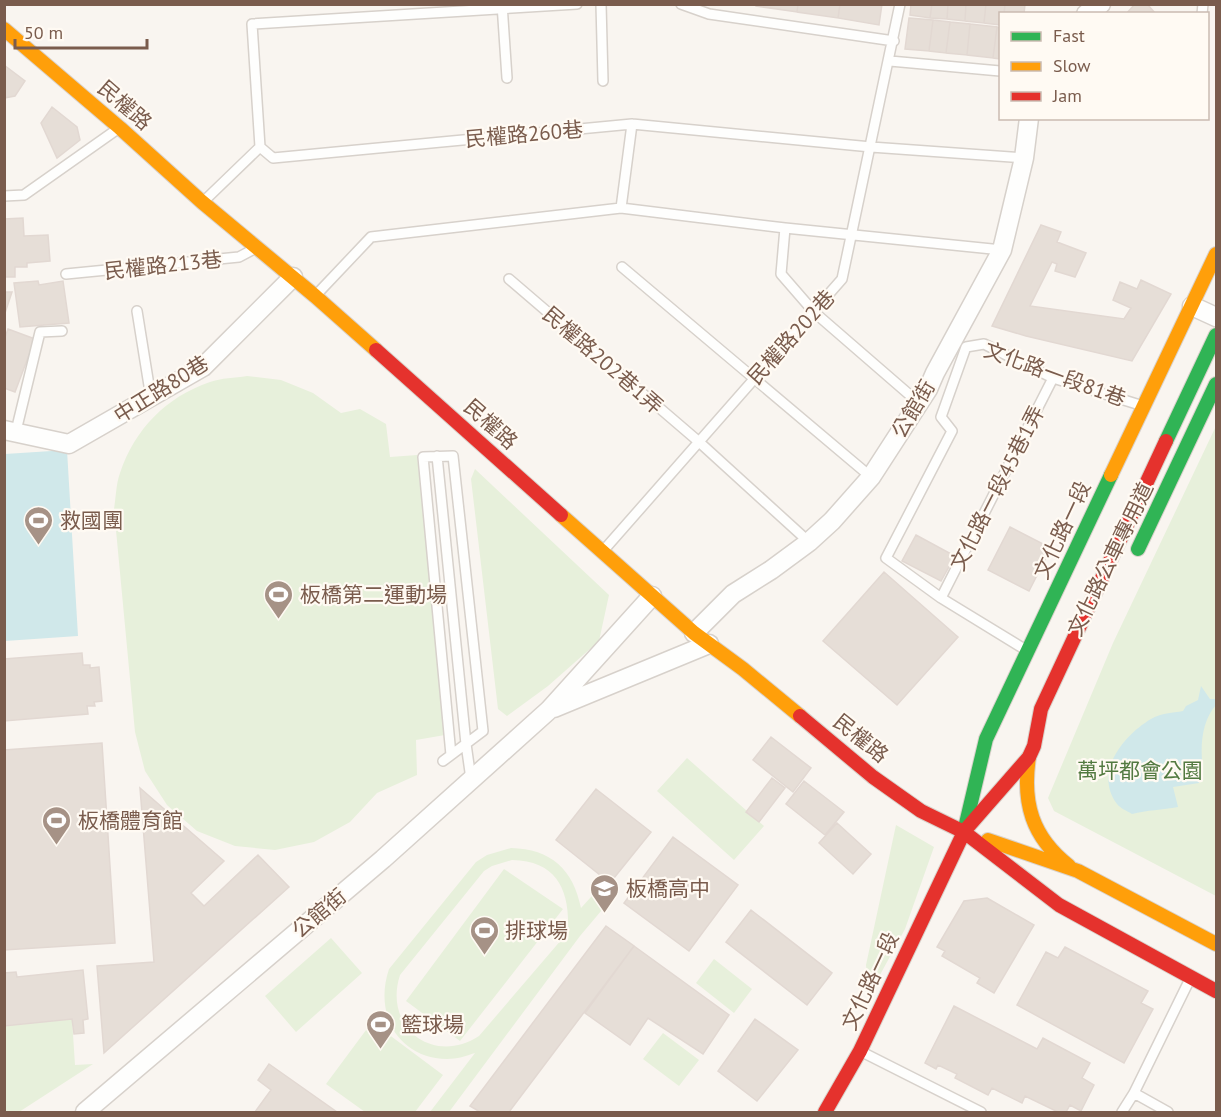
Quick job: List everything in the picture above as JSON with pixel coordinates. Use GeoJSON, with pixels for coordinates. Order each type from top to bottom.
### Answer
{"type":"FeatureCollection","features":[{"type":"Feature","properties":{"kind":"main road","name":"民權路"},"geometry":{"type":"LineString","coordinates":[[4,29],[202,202],[315,296],[652,596],[873,777],[921,811],[964,832],[1078,871],[1216,944]]}},
{"type":"Feature","properties":{"kind":"main road","name":"文化路一段"},"geometry":{"type":"LineString","coordinates":[[825,1113],[860,1051],[964,832],[986,739],[1216,254]]}},
{"type":"Feature","properties":{"kind":"main road"},"geometry":{"type":"LineString","coordinates":[[1078,871],[1052,851],[1041,838],[1026,795],[1026,769],[1041,709],[1216,335]]}},
{"type":"Feature","properties":{"kind":"main road","name":"文化路公車專用道"},"geometry":{"type":"LineString","coordinates":[[1129,567],[1216,384]]}},
{"type":"Feature","properties":{"kind":"main road"},"geometry":{"type":"LineString","coordinates":[[1031,752],[1052,724]]}},
{"type":"Feature","properties":{"kind":"main road","name":"文化路一段"},"geometry":{"type":"LineString","coordinates":[[964,832],[1031,752]]}},
{"type":"Feature","properties":{"kind":"main road","name":"民權路"},"geometry":{"type":"LineString","coordinates":[[964,832],[1059,905],[1216,990]]}},
{"type":"Feature","properties":{"kind":"street","name":"公館街"},"geometry":{"type":"LineString","coordinates":[[702,638],[733,594],[809,542],[832,521],[871,477],[919,403],[1002,250],[1024,158],[1029,120]]}},
{"type":"Feature","properties":{"kind":"street","name":"中正路80巷"},"geometry":{"type":"LineString","coordinates":[[10,430],[69,444],[151,399],[203,367],[293,278]]}},
{"type":"Feature","properties":{"kind":"street"},"geometry":{"type":"LineString","coordinates":[[1188,313],[1216,317]]}},
{"type":"Feature","properties":{"kind":"street"},"geometry":{"type":"LineString","coordinates":[[1188,313],[1216,335]]}},
{"type":"Feature","properties":{"kind":"street"},"geometry":{"type":"LineString","coordinates":[[549,710],[652,596]]}},
{"type":"Feature","properties":{"kind":"street"},"geometry":{"type":"LineString","coordinates":[[549,710],[702,638]]}},
{"type":"Feature","properties":{"kind":"street","name":"公館街"},"geometry":{"type":"LineString","coordinates":[[85,1113],[383,859],[549,710]]}},
{"type":"Feature","properties":{"kind":"lane"},"geometry":{"type":"LineString","coordinates":[[406,4],[407,15]]}},
{"type":"Feature","properties":{"kind":"lane"},"geometry":{"type":"LineString","coordinates":[[202,202],[260,147],[252,24],[577,4]]}},
{"type":"Feature","properties":{"kind":"lane"},"geometry":{"type":"LineString","coordinates":[[601,4],[603,81]]}},
{"type":"Feature","properties":{"kind":"lane"},"geometry":{"type":"LineString","coordinates":[[681,4],[709,14],[894,41]]}},
{"type":"Feature","properties":{"kind":"lane","name":"民權路202巷"},"geometry":{"type":"LineString","coordinates":[[603,551],[842,279],[872,147],[900,4]]}},
{"type":"Feature","properties":{"kind":"lane"},"geometry":{"type":"LineString","coordinates":[[502,7],[507,78]]}},
{"type":"Feature","properties":{"kind":"lane"},"geometry":{"type":"LineString","coordinates":[[890,61],[999,71]]}},
{"type":"Feature","properties":{"kind":"lane"},"geometry":{"type":"LineString","coordinates":[[621,208],[632,124]]}},
{"type":"Feature","properties":{"kind":"lane","name":"民權路260巷"},"geometry":{"type":"LineString","coordinates":[[260,147],[273,158],[632,124],[872,147],[1024,158]]}},
{"type":"Feature","properties":{"kind":"lane"},"geometry":{"type":"LineString","coordinates":[[4,196],[24,195],[120,128]]}},
{"type":"Feature","properties":{"kind":"lane"},"geometry":{"type":"LineString","coordinates":[[315,296],[371,237],[621,208],[851,236],[1002,250]]}},
{"type":"Feature","properties":{"kind":"lane"},"geometry":{"type":"LineString","coordinates":[[785,228],[781,274],[814,312],[919,403]]}},
{"type":"Feature","properties":{"kind":"lane","name":"民權路213巷"},"geometry":{"type":"LineString","coordinates":[[66,274],[239,257],[258,247]]}},
{"type":"Feature","properties":{"kind":"lane"},"geometry":{"type":"LineString","coordinates":[[622,267],[871,477]]}},
{"type":"Feature","properties":{"kind":"lane","name":"民權路202巷1弄"},"geometry":{"type":"LineString","coordinates":[[509,279],[698,441],[809,542]]}},
{"type":"Feature","properties":{"kind":"lane"},"geometry":{"type":"LineString","coordinates":[[137,311],[151,399]]}},
{"type":"Feature","properties":{"kind":"lane"},"geometry":{"type":"LineString","coordinates":[[10,430],[40,332],[62,331]]}},
{"type":"Feature","properties":{"kind":"lane","name":"文化路一段81巷"},"geometry":{"type":"LineString","coordinates":[[941,598],[886,558],[952,431],[940,417],[966,347],[984,344],[1053,378],[1144,406]]}},
{"type":"Feature","properties":{"kind":"lane","name":"文化路一段45巷1弄"},"geometry":{"type":"LineString","coordinates":[[941,598],[1053,378]]}},
{"type":"Feature","properties":{"kind":"lane"},"geometry":{"type":"LineString","coordinates":[[437,456],[471,779]]}},
{"type":"Feature","properties":{"kind":"lane"},"geometry":{"type":"LineString","coordinates":[[437,456],[453,456],[483,731],[447,758],[423,457],[437,456]]}},
{"type":"Feature","properties":{"kind":"lane"},"geometry":{"type":"LineString","coordinates":[[941,598],[1028,651]]}},
{"type":"Feature","properties":{"kind":"lane"},"geometry":{"type":"LineString","coordinates":[[1122,1113],[1192,977]]}},
{"type":"Feature","properties":{"kind":"lane"},"geometry":{"type":"LineString","coordinates":[[860,1051],[981,1113]]}},
{"type":"Feature","properties":{"kind":"lane"},"geometry":{"type":"LineString","coordinates":[[1134,1093],[1168,1113]]}},
{"type":"Feature","properties":{"kind":"green space","name":"板橋第二運動場"},"geometry":{"type":"Polygon","coordinates":[[[247,376],[281,380],[313,393],[341,413],[360,409],[386,424],[390,457],[417,455],[445,735],[416,740],[417,775],[377,793],[350,822],[314,842],[275,850],[235,846],[197,831],[167,805],[145,771],[135,732],[114,509],[119,477],[126,457],[143,429],[154,417],[179,396],[194,388],[214,381],[247,376]]]}},
{"type":"Feature","properties":{"kind":"green space","name":"萬坪都會公園"},"geometry":{"type":"Polygon","coordinates":[[[1216,426],[1216,896],[1054,811],[1048,798],[1113,643],[1216,426]]]}},
{"type":"Feature","properties":{"kind":"green space"},"geometry":{"type":"Polygon","coordinates":[[[475,469],[609,595],[599,641],[548,686],[507,716],[498,709],[471,479],[475,469]]]}},
{"type":"Feature","properties":{"kind":"green space"},"geometry":{"type":"Polygon","coordinates":[[[687,758],[764,826],[734,860],[657,791],[687,758]]]}},
{"type":"Feature","properties":{"kind":"green space"},"geometry":{"type":"Polygon","coordinates":[[[896,825],[934,847],[905,929],[869,995],[866,965],[896,825]]]}},
{"type":"Feature","properties":{"kind":"green space"},"geometry":{"type":"Polygon","coordinates":[[[511,848],[538,852],[549,857],[566,872],[581,908],[600,887],[612,898],[580,936],[449,1112],[430,1112],[475,1053],[451,1059],[430,1057],[415,1051],[403,1042],[388,1017],[385,985],[389,969],[476,862],[487,855],[511,848]],[[512,860],[484,871],[400,975],[397,994],[399,1011],[405,1025],[429,1044],[445,1046],[462,1044],[479,1036],[568,932],[567,904],[558,881],[550,872],[528,862],[512,860]]]}},
{"type":"Feature","properties":{"kind":"green space","name":"排球場"},"geometry":{"type":"Polygon","coordinates":[[[504,869],[563,909],[460,1041],[406,1001],[504,869]]]}},
{"type":"Feature","properties":{"kind":"green space"},"geometry":{"type":"Polygon","coordinates":[[[331,938],[362,973],[296,1032],[265,996],[331,938]]]}},
{"type":"Feature","properties":{"kind":"green space"},"geometry":{"type":"Polygon","coordinates":[[[714,959],[752,989],[734,1013],[696,983],[714,959]]]}},
{"type":"Feature","properties":{"kind":"green space"},"geometry":{"type":"Polygon","coordinates":[[[72,1019],[75,1065],[93,1064],[19,1112],[5,1112],[4,1026],[72,1019]]]}},
{"type":"Feature","properties":{"kind":"green space","name":"籃球場"},"geometry":{"type":"Polygon","coordinates":[[[372,1022],[443,1075],[415,1112],[365,1112],[326,1084],[372,1022]]]}},
{"type":"Feature","properties":{"kind":"green space"},"geometry":{"type":"Polygon","coordinates":[[[663,1033],[699,1060],[679,1086],[643,1059],[663,1033]]]}},
{"type":"Feature","properties":{"kind":"water","name":"救國團"},"geometry":{"type":"Polygon","coordinates":[[[67,450],[78,636],[5,641],[5,454],[67,450]]]}},
{"type":"Feature","properties":{"kind":"water"},"geometry":{"type":"Polygon","coordinates":[[[1201,686],[1210,699],[1216,699],[1216,705],[1205,727],[1202,744],[1203,770],[1197,772],[1199,783],[1173,787],[1178,807],[1132,814],[1117,804],[1110,792],[1108,779],[1115,756],[1122,744],[1151,719],[1163,714],[1183,711],[1186,706],[1198,700],[1201,686]]]}},
{"type":"Feature","properties":{"kind":"building"},"geometry":{"type":"Polygon","coordinates":[[[756,4],[798,4],[797,12],[756,6],[756,4]]]}},
{"type":"Feature","properties":{"kind":"building"},"geometry":{"type":"Polygon","coordinates":[[[798,4],[840,4],[838,18],[797,12],[798,4]]]}},
{"type":"Feature","properties":{"kind":"building"},"geometry":{"type":"Polygon","coordinates":[[[840,4],[882,4],[879,25],[838,18],[840,4]]]}},
{"type":"Feature","properties":{"kind":"building"},"geometry":{"type":"Polygon","coordinates":[[[911,4],[932,4],[930,18],[910,15],[911,4]]]}},
{"type":"Feature","properties":{"kind":"building"},"geometry":{"type":"Polygon","coordinates":[[[932,4],[948,4],[947,19],[930,18],[932,4]]]}},
{"type":"Feature","properties":{"kind":"building"},"geometry":{"type":"Polygon","coordinates":[[[948,4],[966,4],[965,21],[947,19],[948,4]]]}},
{"type":"Feature","properties":{"kind":"building"},"geometry":{"type":"Polygon","coordinates":[[[966,4],[986,4],[984,23],[965,21],[966,4]]]}},
{"type":"Feature","properties":{"kind":"building"},"geometry":{"type":"Polygon","coordinates":[[[986,4],[1005,4],[1004,12],[999,12],[999,25],[984,23],[986,4]]]}},
{"type":"Feature","properties":{"kind":"building"},"geometry":{"type":"Polygon","coordinates":[[[1005,4],[1025,4],[1024,12],[1004,12],[1005,4]]]}},
{"type":"Feature","properties":{"kind":"building"},"geometry":{"type":"Polygon","coordinates":[[[1135,4],[1147,4],[1154,12],[1128,12],[1135,4]]]}},
{"type":"Feature","properties":{"kind":"building"},"geometry":{"type":"Polygon","coordinates":[[[909,18],[933,20],[929,51],[905,49],[909,18]]]}},
{"type":"Feature","properties":{"kind":"building"},"geometry":{"type":"Polygon","coordinates":[[[933,20],[950,22],[946,53],[929,51],[933,20]]]}},
{"type":"Feature","properties":{"kind":"building"},"geometry":{"type":"Polygon","coordinates":[[[950,22],[970,24],[967,55],[946,53],[950,22]]]}},
{"type":"Feature","properties":{"kind":"building"},"geometry":{"type":"Polygon","coordinates":[[[970,24],[997,27],[993,58],[967,55],[970,24]]]}},
{"type":"Feature","properties":{"kind":"building"},"geometry":{"type":"Polygon","coordinates":[[[997,27],[999,28],[999,59],[993,58],[997,27]]]}},
{"type":"Feature","properties":{"kind":"building"},"geometry":{"type":"Polygon","coordinates":[[[4,65],[25,81],[15,96],[4,98],[4,65]]]}},
{"type":"Feature","properties":{"kind":"building"},"geometry":{"type":"Polygon","coordinates":[[[52,107],[77,127],[80,140],[57,158],[41,123],[52,107]]]}},
{"type":"Feature","properties":{"kind":"building"},"geometry":{"type":"Polygon","coordinates":[[[23,218],[24,236],[48,235],[50,261],[27,263],[27,267],[15,267],[15,277],[4,277],[4,219],[23,218]]]}},
{"type":"Feature","properties":{"kind":"building"},"geometry":{"type":"Polygon","coordinates":[[[1041,225],[1061,232],[1057,242],[1086,253],[1075,277],[1055,271],[1057,264],[1052,262],[1030,306],[1124,319],[1131,308],[1113,300],[1120,282],[1137,289],[1141,280],[1171,294],[1132,361],[992,326],[1041,225]]]}},
{"type":"Feature","properties":{"kind":"building"},"geometry":{"type":"Polygon","coordinates":[[[38,281],[39,285],[63,281],[69,323],[20,327],[14,283],[38,281]]]}},
{"type":"Feature","properties":{"kind":"building"},"geometry":{"type":"Polygon","coordinates":[[[4,292],[12,292],[4,316],[4,292]]]}},
{"type":"Feature","properties":{"kind":"building"},"geometry":{"type":"Polygon","coordinates":[[[8,329],[35,339],[15,392],[4,388],[4,340],[8,329]]]}},
{"type":"Feature","properties":{"kind":"building"},"geometry":{"type":"Polygon","coordinates":[[[1010,527],[1051,548],[1029,591],[988,570],[1010,527]]]}},
{"type":"Feature","properties":{"kind":"building"},"geometry":{"type":"Polygon","coordinates":[[[916,535],[955,556],[941,581],[902,561],[916,535]]]}},
{"type":"Feature","properties":{"kind":"building"},"geometry":{"type":"Polygon","coordinates":[[[884,572],[958,637],[897,705],[823,641],[884,572]]]}},
{"type":"Feature","properties":{"kind":"building"},"geometry":{"type":"Polygon","coordinates":[[[82,653],[83,665],[90,665],[90,668],[99,667],[102,701],[94,702],[95,706],[87,706],[88,714],[4,721],[4,659],[82,653]]]}},
{"type":"Feature","properties":{"kind":"building"},"geometry":{"type":"Polygon","coordinates":[[[771,737],[811,768],[793,792],[753,760],[771,737]]]}},
{"type":"Feature","properties":{"kind":"building","name":"板橋體育館"},"geometry":{"type":"Polygon","coordinates":[[[102,743],[115,943],[4,950],[4,750],[102,743]]]}},
{"type":"Feature","properties":{"kind":"building"},"geometry":{"type":"Polygon","coordinates":[[[772,778],[785,788],[759,822],[746,812],[772,778]]]}},
{"type":"Feature","properties":{"kind":"building"},"geometry":{"type":"Polygon","coordinates":[[[804,781],[844,812],[825,835],[786,804],[804,781]]]}},
{"type":"Feature","properties":{"kind":"building"},"geometry":{"type":"Polygon","coordinates":[[[140,788],[224,861],[191,893],[204,906],[258,855],[289,887],[104,1053],[97,966],[154,962],[140,788]]]}},
{"type":"Feature","properties":{"kind":"building"},"geometry":{"type":"Polygon","coordinates":[[[596,789],[651,832],[610,883],[556,840],[596,789]]]}},
{"type":"Feature","properties":{"kind":"building"},"geometry":{"type":"Polygon","coordinates":[[[837,823],[871,854],[853,874],[819,843],[837,823]]]}},
{"type":"Feature","properties":{"kind":"building"},"geometry":{"type":"Polygon","coordinates":[[[673,837],[738,885],[689,951],[624,903],[673,837]]]}},
{"type":"Feature","properties":{"kind":"building"},"geometry":{"type":"Polygon","coordinates":[[[987,898],[1034,925],[994,993],[977,983],[980,978],[942,956],[945,951],[937,947],[964,901],[987,898]]]}},
{"type":"Feature","properties":{"kind":"building"},"geometry":{"type":"Polygon","coordinates":[[[751,910],[832,973],[807,1005],[726,942],[751,910]]]}},
{"type":"Feature","properties":{"kind":"building"},"geometry":{"type":"Polygon","coordinates":[[[606,926],[634,946],[509,1112],[480,1112],[470,1106],[606,926]]]}},
{"type":"Feature","properties":{"kind":"building"},"geometry":{"type":"Polygon","coordinates":[[[634,946],[729,1015],[703,1054],[648,1018],[630,1045],[585,1013],[634,946]]]}},
{"type":"Feature","properties":{"kind":"building"},"geometry":{"type":"Polygon","coordinates":[[[1065,947],[1148,991],[1141,1003],[1153,1009],[1124,1063],[1017,1005],[1046,952],[1058,958],[1065,947]]]}},
{"type":"Feature","properties":{"kind":"building"},"geometry":{"type":"Polygon","coordinates":[[[83,970],[88,1019],[83,1020],[84,1033],[74,1034],[72,1019],[4,1026],[4,973],[16,972],[17,977],[83,970]]]}},
{"type":"Feature","properties":{"kind":"building"},"geometry":{"type":"Polygon","coordinates":[[[954,1006],[1037,1049],[1043,1038],[1090,1063],[1082,1078],[1094,1085],[1081,1111],[1070,1105],[1066,1112],[1058,1112],[1025,1096],[1022,1103],[992,1088],[988,1095],[955,1078],[957,1074],[938,1065],[936,1069],[925,1063],[954,1006]]]}},
{"type":"Feature","properties":{"kind":"building"},"geometry":{"type":"Polygon","coordinates":[[[755,1019],[798,1050],[757,1101],[718,1071],[755,1019]]]}},
{"type":"Feature","properties":{"kind":"building"},"geometry":{"type":"Polygon","coordinates":[[[269,1064],[337,1112],[255,1112],[271,1090],[258,1080],[269,1064]]]}},
{"type":"Feature","properties":{"kind":"traffic: fast"},"geometry":{"type":"LineString","coordinates":[[1166,441],[1216,335]]}},
{"type":"Feature","properties":{"kind":"traffic: fast"},"geometry":{"type":"LineString","coordinates":[[1138,549],[1216,384]]}},
{"type":"Feature","properties":{"kind":"traffic: fast"},"geometry":{"type":"LineString","coordinates":[[964,832],[986,739],[1111,475]]}},
{"type":"Feature","properties":{"kind":"traffic: slow"},"geometry":{"type":"LineString","coordinates":[[4,29],[376,350]]}},
{"type":"Feature","properties":{"kind":"traffic: slow"},"geometry":{"type":"LineString","coordinates":[[1111,475],[1216,254]]}},
{"type":"Feature","properties":{"kind":"traffic: slow"},"geometry":{"type":"LineString","coordinates":[[561,515],[694,633],[743,669],[800,716]]}},
{"type":"Feature","properties":{"kind":"traffic: slow"},"geometry":{"type":"LineString","coordinates":[[1029,757],[1027,789],[1032,818],[1046,843],[1069,866]]}},
{"type":"Feature","properties":{"kind":"traffic: slow"},"geometry":{"type":"LineString","coordinates":[[988,840],[1078,871],[1216,944]]}},
{"type":"Feature","properties":{"kind":"traffic: jam"},"geometry":{"type":"LineString","coordinates":[[376,350],[561,515]]}},
{"type":"Feature","properties":{"kind":"traffic: jam"},"geometry":{"type":"LineString","coordinates":[[967,828],[1029,757],[1034,746],[1041,709],[1166,441]]}},
{"type":"Feature","properties":{"kind":"traffic: jam"},"geometry":{"type":"LineString","coordinates":[[800,716],[873,777],[921,811],[964,832],[860,1051],[825,1112]]}},
{"type":"Feature","properties":{"kind":"traffic: jam"},"geometry":{"type":"LineString","coordinates":[[964,832],[1059,905],[1216,991]]}},
{"type":"Feature","properties":{"kind":"place","name":"救國團"},"geometry":{"type":"Point","coordinates":[39,546]}},
{"type":"Feature","properties":{"kind":"place","name":"板橋第二運動場"},"geometry":{"type":"Point","coordinates":[279,620]}},
{"type":"Feature","properties":{"kind":"place","name":"板橋體育館"},"geometry":{"type":"Point","coordinates":[57,846]}},
{"type":"Feature","properties":{"kind":"place","name":"板橋高中"},"geometry":{"type":"Point","coordinates":[605,914]}},
{"type":"Feature","properties":{"kind":"place","name":"排球場"},"geometry":{"type":"Point","coordinates":[484,956]}},
{"type":"Feature","properties":{"kind":"place","name":"籃球場"},"geometry":{"type":"Point","coordinates":[380,1050]}}]}
